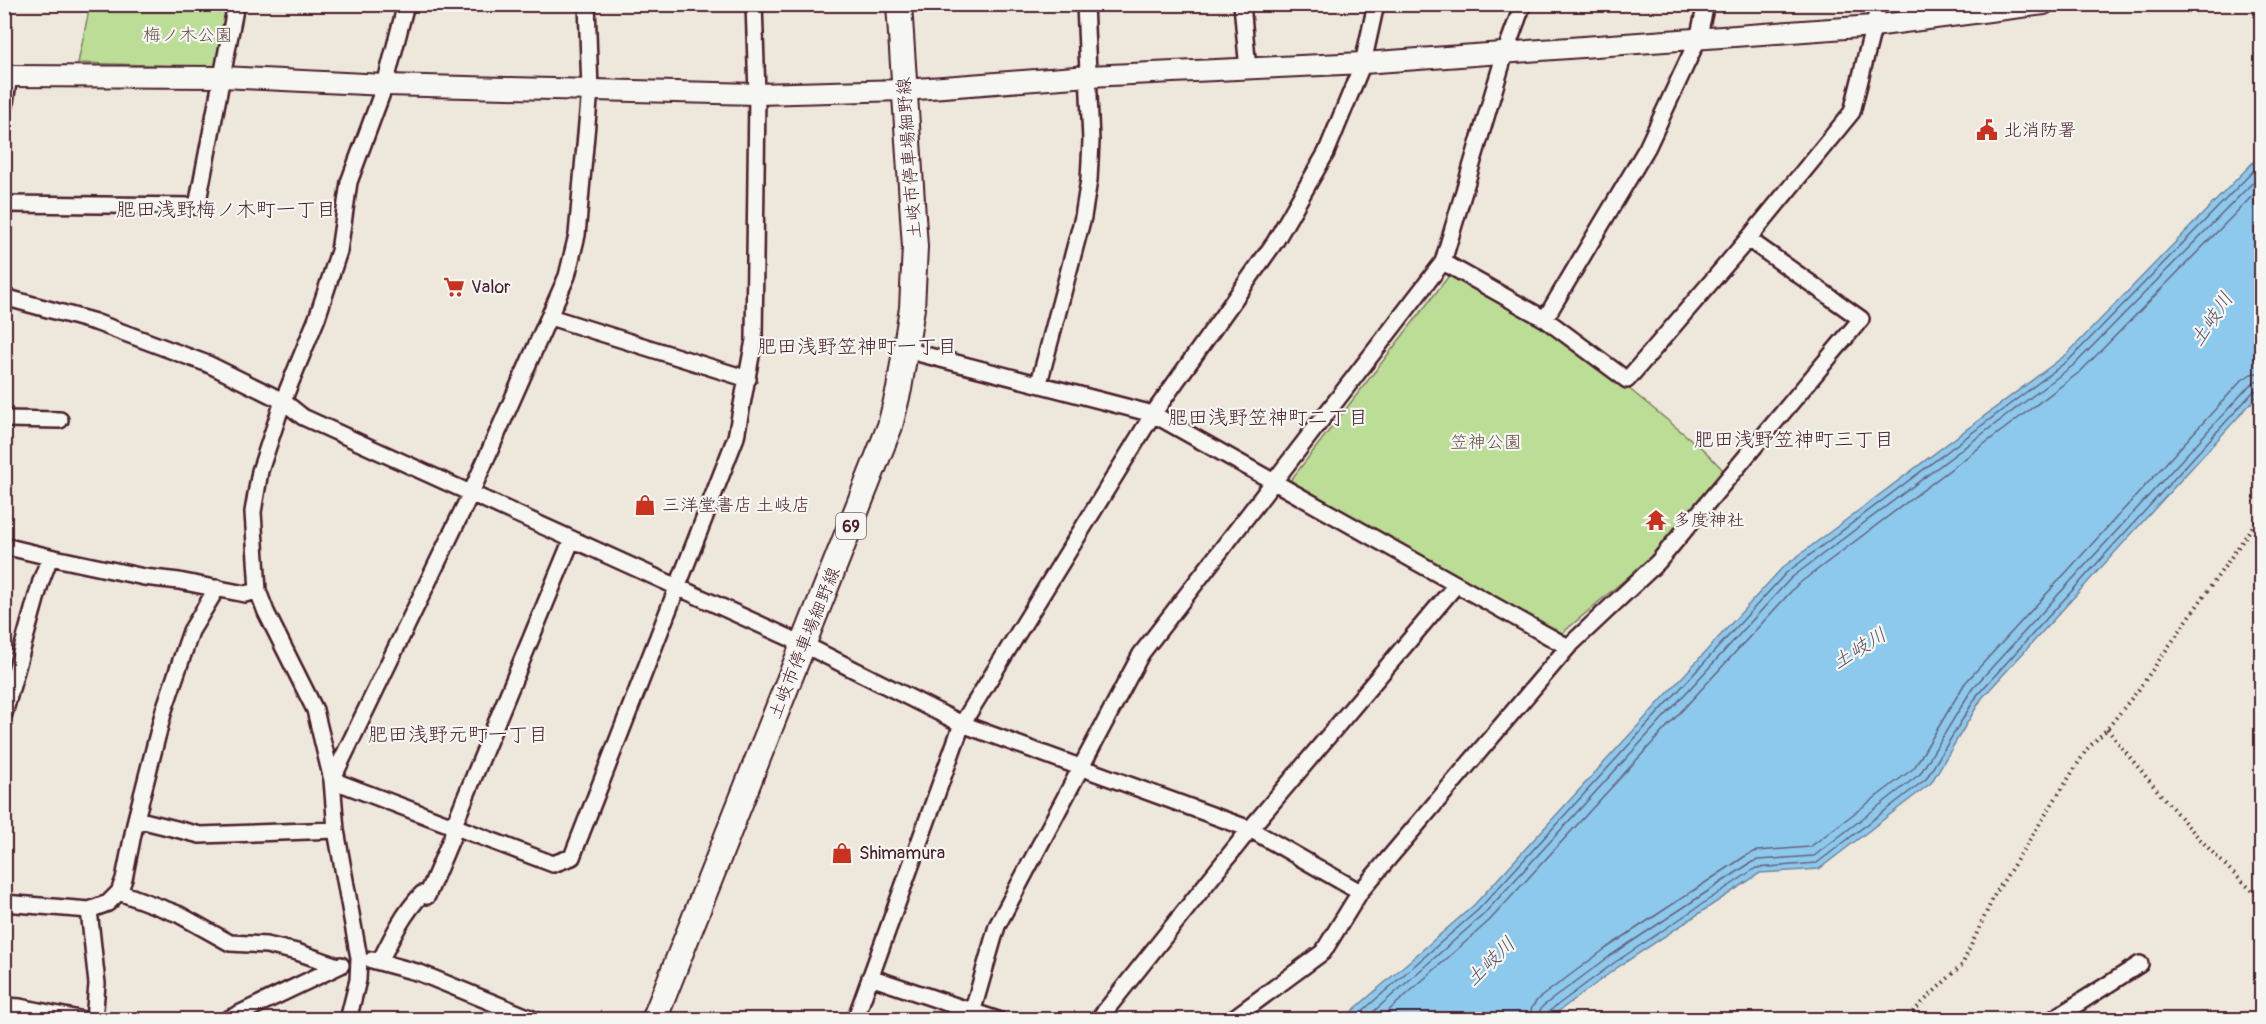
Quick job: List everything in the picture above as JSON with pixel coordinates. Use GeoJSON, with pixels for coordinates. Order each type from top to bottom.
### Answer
{"type":"FeatureCollection","features":[{"type":"Feature","properties":{"kind":"main road","name":"土岐市停車場細野線"},"geometry":{"type":"LineString","coordinates":[[654,1020],[890,426],[912,308],[915,247],[899,4]]}},
{"type":"Feature","properties":{"kind":"street"},"geometry":{"type":"LineString","coordinates":[[4,204],[197,206],[236,4]]}},
{"type":"Feature","properties":{"kind":"street"},"geometry":{"type":"LineString","coordinates":[[348,1020],[358,980],[359,958],[336,830],[332,780],[315,710],[266,612],[258,591],[253,512],[260,471],[283,401],[317,318],[339,251],[349,182],[386,85],[406,4]]}},
{"type":"Feature","properties":{"kind":"street"},"geometry":{"type":"LineString","coordinates":[[332,780],[471,493],[567,276],[577,235],[590,90],[587,4]]}},
{"type":"Feature","properties":{"kind":"street"},"geometry":{"type":"LineString","coordinates":[[332,780],[553,864],[572,857],[679,588],[736,437],[754,340],[757,94],[754,4]]}},
{"type":"Feature","properties":{"kind":"street"},"geometry":{"type":"LineString","coordinates":[[1039,383],[1083,217],[1089,180],[1091,141],[1085,4]]}},
{"type":"Feature","properties":{"kind":"street"},"geometry":{"type":"LineString","coordinates":[[1242,4],[1248,70]]}},
{"type":"Feature","properties":{"kind":"street"},"geometry":{"type":"LineString","coordinates":[[855,1020],[962,724],[1153,414],[1275,242],[1326,153],[1363,63],[1376,4]]}},
{"type":"Feature","properties":{"kind":"street"},"geometry":{"type":"LineString","coordinates":[[971,1016],[997,926],[1141,654],[1443,262],[1505,52],[1523,4]]}},
{"type":"Feature","properties":{"kind":"street"},"geometry":{"type":"LineString","coordinates":[[1545,319],[1647,148],[1698,39],[1706,4]]}},
{"type":"Feature","properties":{"kind":"street"},"geometry":{"type":"LineString","coordinates":[[1443,262],[1545,319],[1627,380],[1748,239],[1852,112],[1879,4]]}},
{"type":"Feature","properties":{"kind":"street"},"geometry":{"type":"LineString","coordinates":[[4,109],[7,76],[222,77],[386,85],[757,94],[904,90],[1089,76],[1363,63],[1873,26],[2044,4]]}},
{"type":"Feature","properties":{"kind":"street"},"geometry":{"type":"LineString","coordinates":[[1231,1020],[1323,952],[1360,892],[1568,647],[1658,562],[1861,319],[1748,239]]}},
{"type":"Feature","properties":{"kind":"street"},"geometry":{"type":"LineString","coordinates":[[4,297],[95,322],[208,364],[283,401],[303,417],[803,644],[962,724],[1250,829],[1360,892]]}},
{"type":"Feature","properties":{"kind":"street"},"geometry":{"type":"LineString","coordinates":[[550,317],[748,379]]}},
{"type":"Feature","properties":{"kind":"street"},"geometry":{"type":"LineString","coordinates":[[906,350],[1153,414],[1568,647]]}},
{"type":"Feature","properties":{"kind":"street"},"geometry":{"type":"LineString","coordinates":[[4,419],[60,420]]}},
{"type":"Feature","properties":{"kind":"street"},"geometry":{"type":"LineString","coordinates":[[380,961],[412,904],[422,894],[427,896],[572,539]]}},
{"type":"Feature","properties":{"kind":"street"},"geometry":{"type":"LineString","coordinates":[[4,546],[144,577],[179,581],[245,594],[258,591]]}},
{"type":"Feature","properties":{"kind":"street"},"geometry":{"type":"LineString","coordinates":[[4,714],[50,557]]}},
{"type":"Feature","properties":{"kind":"street"},"geometry":{"type":"LineString","coordinates":[[1098,1020],[1250,829],[1456,585]]}},
{"type":"Feature","properties":{"kind":"street"},"geometry":{"type":"LineString","coordinates":[[4,903],[89,910],[108,903],[119,892],[164,710],[191,631],[217,588]]}},
{"type":"Feature","properties":{"kind":"street"},"geometry":{"type":"LineString","coordinates":[[136,819],[200,835],[336,830]]}},
{"type":"Feature","properties":{"kind":"street"},"geometry":{"type":"LineString","coordinates":[[119,892],[178,914],[230,943],[266,945],[338,966]]}},
{"type":"Feature","properties":{"kind":"street"},"geometry":{"type":"LineString","coordinates":[[89,910],[97,984],[94,1020]]}},
{"type":"Feature","properties":{"kind":"street"},"geometry":{"type":"LineString","coordinates":[[226,1020],[359,958],[380,961],[420,974],[535,1020]]}},
{"type":"Feature","properties":{"kind":"street"},"geometry":{"type":"LineString","coordinates":[[2052,1020],[2140,964]]}},
{"type":"Feature","properties":{"kind":"street"},"geometry":{"type":"LineString","coordinates":[[870,977],[971,1016],[998,1020]]}},
{"type":"Feature","properties":{"kind":"street"},"geometry":{"type":"LineString","coordinates":[[4,1006],[84,1020]]}},
{"type":"Feature","properties":{"kind":"path"},"geometry":{"type":"LineString","coordinates":[[1904,1020],[1962,965],[1994,896],[2087,749],[2107,729],[2139,689],[2262,513]]}},
{"type":"Feature","properties":{"kind":"path"},"geometry":{"type":"LineString","coordinates":[[2107,729],[2184,823],[2229,871],[2262,899]]}},
{"type":"Feature","properties":{"kind":"green space","name":"梅ノ木公園"},"geometry":{"type":"Polygon","coordinates":[[[90,5],[227,5],[215,67],[78,63],[90,5]]]}},
{"type":"Feature","properties":{"kind":"green space","name":"笠神公園"},"geometry":{"type":"Polygon","coordinates":[[[1455,268],[1571,341],[1705,451],[1724,471],[1650,558],[1560,635],[1290,481],[1455,268]]]}},
{"type":"Feature","properties":{"kind":"water","name":"土岐川"},"geometry":{"type":"Polygon","coordinates":[[[2261,154],[2261,392],[1982,698],[1931,783],[1819,869],[1760,873],[1618,967],[1548,1019],[1343,1019],[1474,905],[1782,568],[2067,354],[2261,154]]]}},
{"type":"Feature","properties":{"kind":"place","name":"北消防署"},"geometry":{"type":"Point","coordinates":[1987,130]}},
{"type":"Feature","properties":{"kind":"place","name":"Valor"},"geometry":{"type":"Point","coordinates":[454,287]}},
{"type":"Feature","properties":{"kind":"place","name":"三洋堂書店 土岐店"},"geometry":{"type":"Point","coordinates":[645,505]}},
{"type":"Feature","properties":{"kind":"place","name":"多度神社"},"geometry":{"type":"Point","coordinates":[1656,520]}},
{"type":"Feature","properties":{"kind":"place","name":"Shimamura"},"geometry":{"type":"Point","coordinates":[842,853]}},
{"type":"Feature","properties":{"kind":"district","name":"肥田浅野梅ノ木町一丁目"},"geometry":{"type":"Point","coordinates":[226,209]}},
{"type":"Feature","properties":{"kind":"district","name":"肥田浅野笠神町一丁目"},"geometry":{"type":"Point","coordinates":[857,346]}},
{"type":"Feature","properties":{"kind":"district","name":"肥田浅野笠神町二丁目"},"geometry":{"type":"Point","coordinates":[1268,417]}},
{"type":"Feature","properties":{"kind":"district","name":"肥田浅野笠神町三丁目"},"geometry":{"type":"Point","coordinates":[1794,439]}},
{"type":"Feature","properties":{"kind":"district","name":"肥田浅野元町一丁目"},"geometry":{"type":"Point","coordinates":[458,734]}}]}
